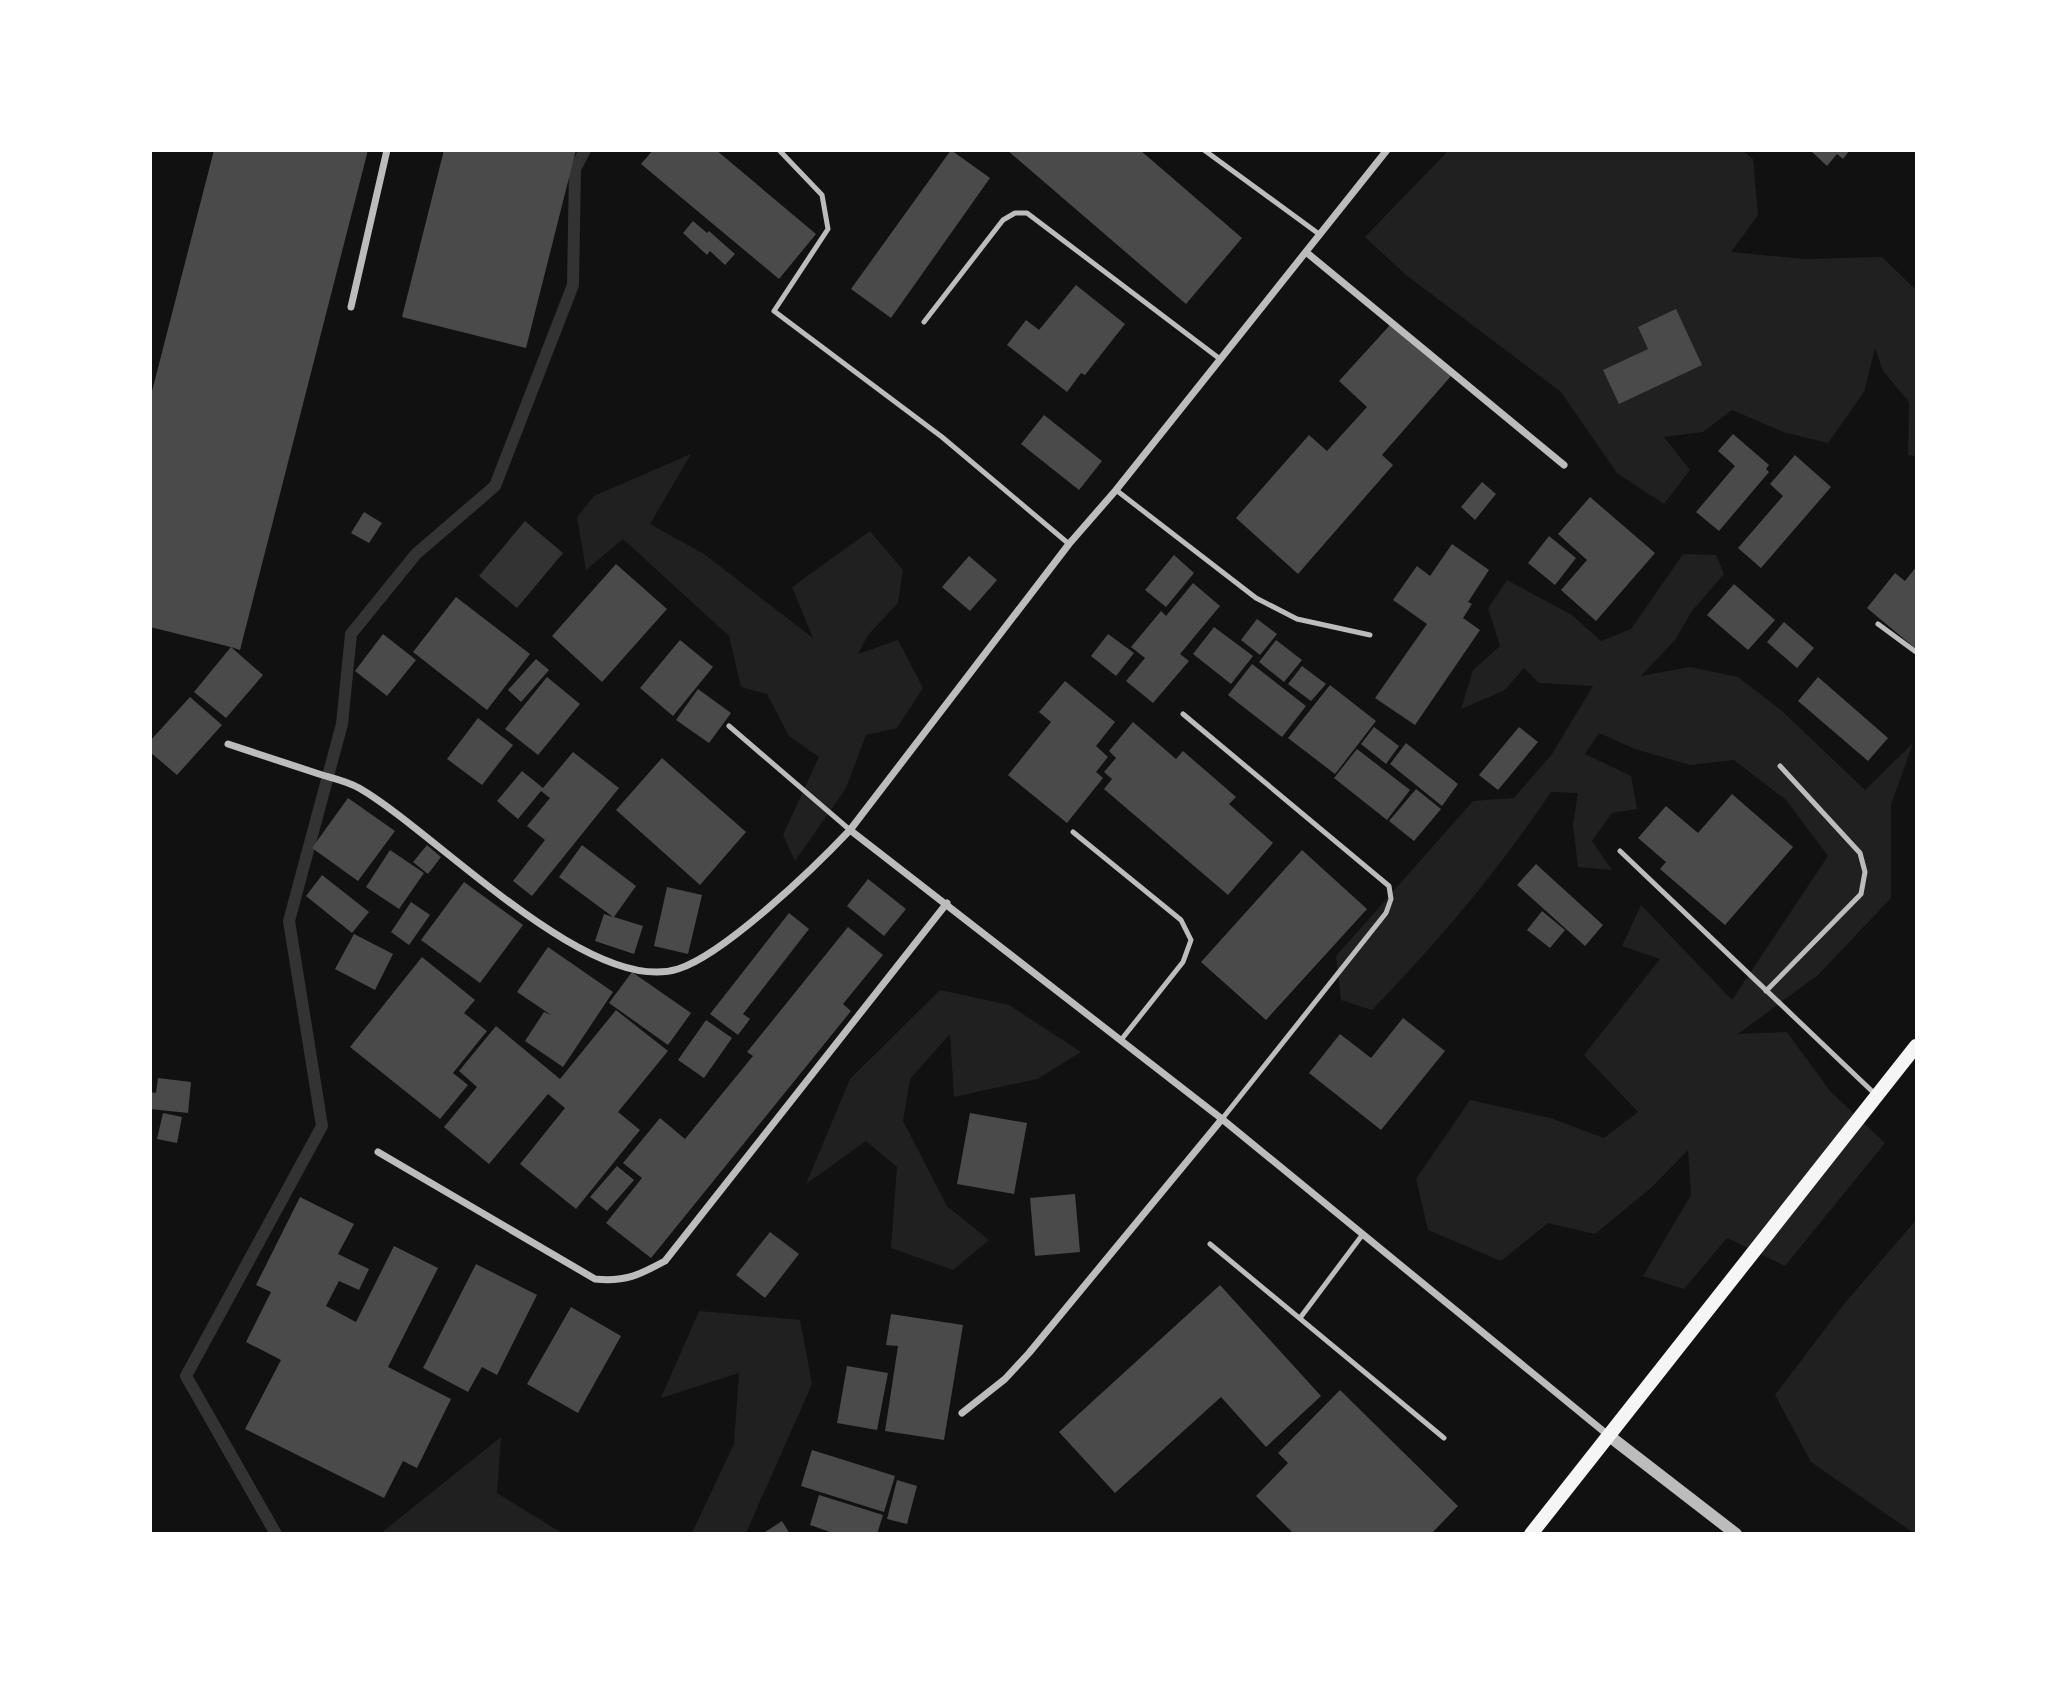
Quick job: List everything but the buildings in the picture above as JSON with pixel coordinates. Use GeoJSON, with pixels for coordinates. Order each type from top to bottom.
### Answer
{"type":"FeatureCollection","features":[{"type":"Feature","properties":{"kind":"main road"},"geometry":{"type":"LineString","coordinates":[[1531,1534],[1916,1046]]}},
{"type":"Feature","properties":{"kind":"street"},"geometry":{"type":"LineString","coordinates":[[351,307],[387,150]]}},
{"type":"Feature","properties":{"kind":"street"},"geometry":{"type":"LineString","coordinates":[[228,744],[358,787],[515,906],[589,952],[617,965],[649,971],[677,969],[702,957],[742,928],[825,857],[850,830],[1069,544],[1116,490],[1387,150]]}},
{"type":"Feature","properties":{"kind":"street"},"geometry":{"type":"LineString","coordinates":[[1306,252],[1564,465]]}},
{"type":"Feature","properties":{"kind":"street"},"geometry":{"type":"LineString","coordinates":[[850,830],[1222,1119],[1608,1435],[1736,1534]]}},
{"type":"Feature","properties":{"kind":"street"},"geometry":{"type":"LineString","coordinates":[[379,1152],[595,1279],[620,1282],[643,1273],[665,1261],[947,903]]}},
{"type":"Feature","properties":{"kind":"street"},"geometry":{"type":"LineString","coordinates":[[962,1413],[1005,1379],[1029,1353],[1222,1119]]}},
{"type":"Feature","properties":{"kind":"lane"},"geometry":{"type":"LineString","coordinates":[[779,150],[822,195],[828,229],[774,311],[942,437],[1069,544]]}},
{"type":"Feature","properties":{"kind":"lane"},"geometry":{"type":"LineString","coordinates":[[1204,150],[1319,234]]}},
{"type":"Feature","properties":{"kind":"lane"},"geometry":{"type":"LineString","coordinates":[[925,322],[1003,220],[1015,213],[1027,213],[1220,359]]}},
{"type":"Feature","properties":{"kind":"lane"},"geometry":{"type":"LineString","coordinates":[[1116,490],[1256,598],[1297,619],[1370,635]]}},
{"type":"Feature","properties":{"kind":"lane"},"geometry":{"type":"LineString","coordinates":[[1878,624],[1916,652]]}},
{"type":"Feature","properties":{"kind":"lane"},"geometry":{"type":"LineString","coordinates":[[1183,714],[1389,886],[1391,899],[1386,913],[1222,1119]]}},
{"type":"Feature","properties":{"kind":"lane"},"geometry":{"type":"LineString","coordinates":[[729,726],[850,830]]}},
{"type":"Feature","properties":{"kind":"lane"},"geometry":{"type":"LineString","coordinates":[[1766,991],[1861,894],[1865,872],[1860,853],[1780,766]]}},
{"type":"Feature","properties":{"kind":"lane"},"geometry":{"type":"LineString","coordinates":[[1073,832],[1181,920],[1191,940],[1184,962],[1121,1040]]}},
{"type":"Feature","properties":{"kind":"lane"},"geometry":{"type":"LineString","coordinates":[[1620,851],[1877,1096]]}},
{"type":"Feature","properties":{"kind":"lane"},"geometry":{"type":"LineString","coordinates":[[1300,1318],[1363,1234]]}},
{"type":"Feature","properties":{"kind":"lane"},"geometry":{"type":"LineString","coordinates":[[1210,1244],[1444,1438]]}},
{"type":"Feature","properties":{"kind":"shaded area"},"geometry":{"type":"Polygon","coordinates":[[[1448,151],[1743,151],[1753,159],[1758,215],[1731,252],[1805,259],[1882,257],[1916,290],[1916,456],[1908,455],[1909,402],[1883,371],[1875,348],[1864,392],[1828,443],[1786,433],[1732,410],[1703,432],[1664,437],[1690,470],[1664,504],[1617,473],[1561,392],[1406,275],[1365,237],[1448,151]]]}},
{"type":"Feature","properties":{"kind":"shaded area"},"geometry":{"type":"Polygon","coordinates":[[[691,454],[650,524],[704,554],[813,638],[792,587],[870,531],[903,570],[898,603],[868,635],[858,654],[898,640],[923,688],[897,728],[866,735],[846,788],[795,861],[783,835],[819,757],[789,736],[767,694],[741,687],[729,636],[623,539],[586,570],[577,517],[594,496],[691,454]]]}},
{"type":"Feature","properties":{"kind":"shaded area"},"geometry":{"type":"Polygon","coordinates":[[[525,521],[563,553],[517,608],[479,576],[525,521]]]}},
{"type":"Feature","properties":{"kind":"shaded area"},"geometry":{"type":"Polygon","coordinates":[[[1683,554],[1716,555],[1724,574],[1692,611],[1675,640],[1641,676],[1690,667],[1738,677],[1782,711],[1865,790],[1913,743],[1891,805],[1891,898],[1818,975],[1738,1034],[1787,1032],[1830,1091],[1885,1143],[1785,1266],[1727,1238],[1684,1289],[1643,1276],[1691,1195],[1688,1150],[1652,1187],[1595,1234],[1548,1223],[1501,1261],[1428,1230],[1416,1179],[1470,1100],[1550,1118],[1604,1138],[1638,1112],[1584,1055],[1660,959],[1622,946],[1641,905],[1732,1000],[1828,856],[1786,800],[1734,760],[1690,765],[1635,749],[1599,733],[1585,754],[1631,776],[1637,809],[1612,813],[1592,841],[1612,870],[1578,867],[1573,825],[1578,793],[1551,792],[1510,850],[1466,905],[1372,1010],[1341,1000],[1336,956],[1473,801],[1514,798],[1552,754],[1593,686],[1539,683],[1524,668],[1505,690],[1461,709],[1473,670],[1500,646],[1488,608],[1507,580],[1572,615],[1601,641],[1631,629],[1683,554]]]}},
{"type":"Feature","properties":{"kind":"shaded area"},"geometry":{"type":"Polygon","coordinates":[[[940,990],[1009,1005],[1081,1052],[1037,1079],[954,1097],[950,1034],[910,1079],[903,1121],[947,1206],[989,1240],[953,1270],[891,1248],[897,1167],[866,1141],[806,1184],[850,1079],[940,990]]]}},
{"type":"Feature","properties":{"kind":"shaded area"},"geometry":{"type":"Polygon","coordinates":[[[1916,1220],[1915,1534],[1811,1462],[1775,1395],[1844,1304],[1916,1220]]]}},
{"type":"Feature","properties":{"kind":"shaded area"},"geometry":{"type":"Polygon","coordinates":[[[699,1311],[800,1320],[812,1384],[746,1533],[692,1533],[734,1444],[739,1373],[661,1398],[699,1311]]]}},
{"type":"Feature","properties":{"kind":"shaded area"},"geometry":{"type":"Polygon","coordinates":[[[501,1437],[497,1493],[562,1533],[381,1533],[501,1437]]]}},
{"type":"Feature","properties":{"kind":"waterway"},"geometry":{"type":"LineString","coordinates":[[276,1534],[186,1376],[322,1126],[289,921],[342,724],[351,634],[416,554],[495,486],[573,285],[575,169],[585,150]]}}]}
